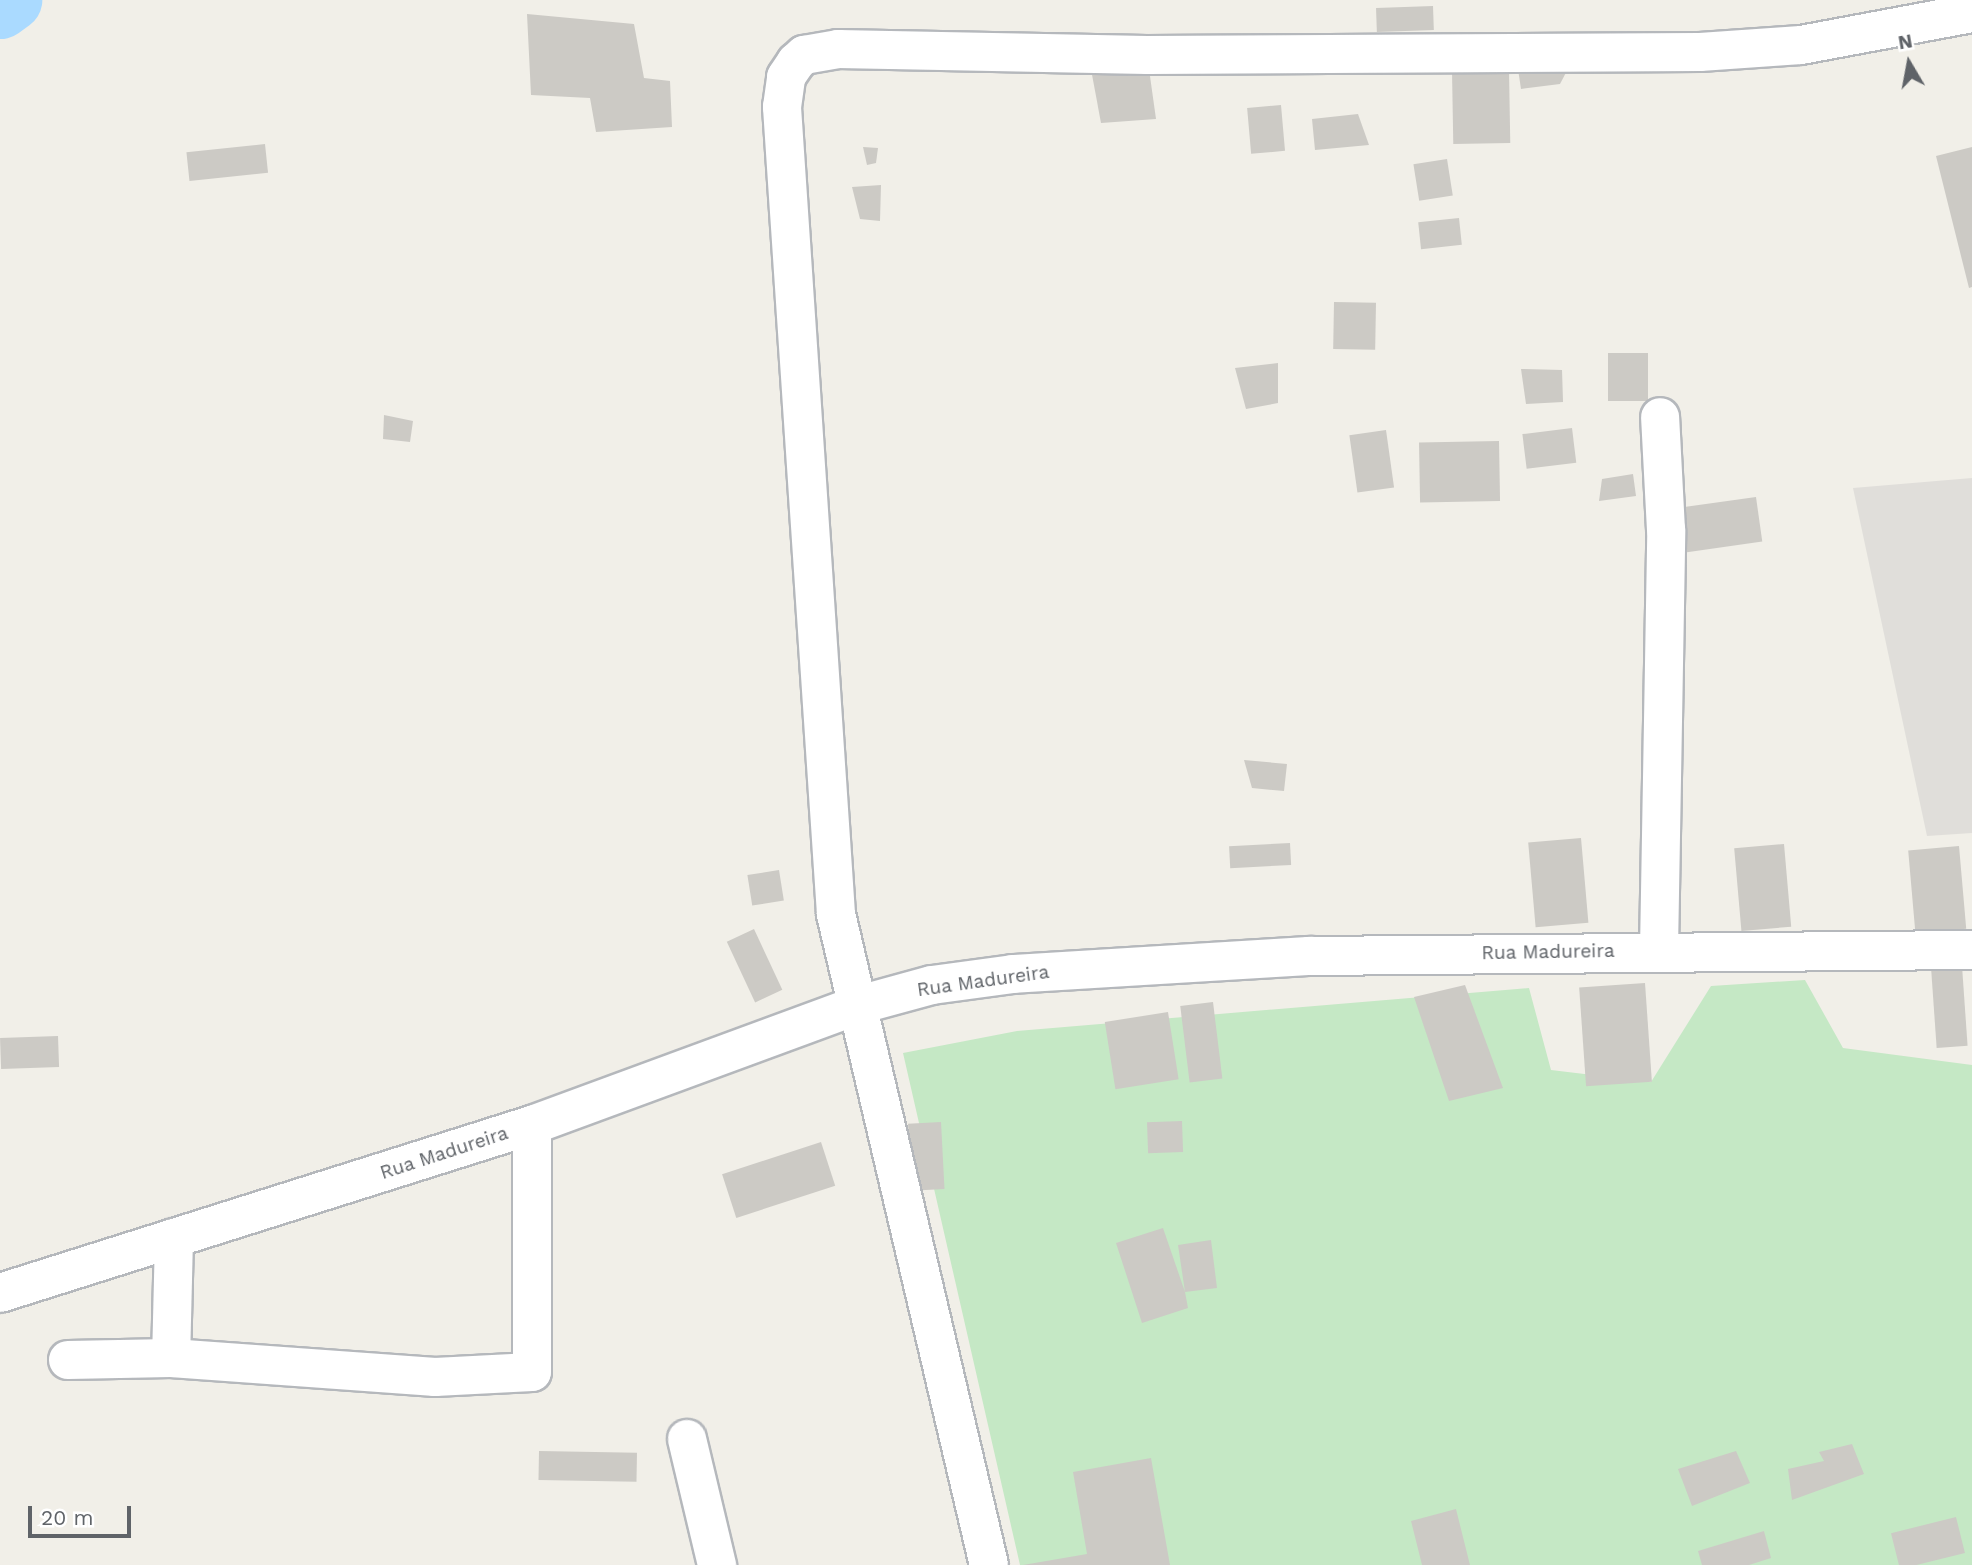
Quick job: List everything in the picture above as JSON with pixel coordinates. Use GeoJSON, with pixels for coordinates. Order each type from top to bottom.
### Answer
{"type":"FeatureCollection","features":[{"type":"Feature","properties":{"kind":"street"},"geometry":{"type":"LineString","coordinates":[[989,1565],[967,1455],[855,1006],[836,914],[782,107],[786,77],[804,55],[838,49],[1175,55],[1700,52],[1801,45],[1972,13]]}},
{"type":"Feature","properties":{"kind":"street"},"geometry":{"type":"LineString","coordinates":[[1659,950],[1667,530],[1660,416]]}},
{"type":"Feature","properties":{"kind":"street","name":"Rua Madureira"},"geometry":{"type":"LineString","coordinates":[[0,1293],[532,1125],[855,1006],[973,979],[1169,962],[1659,950],[1972,950]]}},
{"type":"Feature","properties":{"kind":"street"},"geometry":{"type":"LineString","coordinates":[[68,1360],[171,1358],[435,1377],[532,1373],[532,1125]]}},
{"type":"Feature","properties":{"kind":"street"},"geometry":{"type":"LineString","coordinates":[[171,1358],[173,1238]]}},
{"type":"Feature","properties":{"kind":"street"},"geometry":{"type":"LineString","coordinates":[[687,1439],[717,1565]]}},
{"type":"Feature","properties":{"kind":"shaded area"},"geometry":{"type":"Polygon","coordinates":[[[1972,478],[1972,833],[1927,836],[1853,488],[1972,478]]]}},
{"type":"Feature","properties":{"kind":"green space"},"geometry":{"type":"Polygon","coordinates":[[[1805,980],[1843,1048],[1972,1065],[1972,1565],[1020,1565],[903,1053],[1017,1031],[1529,988],[1551,1070],[1651,1082],[1711,986],[1805,980]]]}},
{"type":"Feature","properties":{"kind":"building"},"geometry":{"type":"Polygon","coordinates":[[[1433,6],[1434,30],[1377,32],[1376,8],[1433,6]]]}},
{"type":"Feature","properties":{"kind":"building"},"geometry":{"type":"Polygon","coordinates":[[[527,14],[634,24],[644,78],[670,81],[672,127],[596,132],[590,98],[531,95],[527,14]]]}},
{"type":"Feature","properties":{"kind":"building"},"geometry":{"type":"Polygon","coordinates":[[[1088,53],[1147,55],[1156,119],[1101,123],[1088,53]]]}},
{"type":"Feature","properties":{"kind":"building"},"geometry":{"type":"Polygon","coordinates":[[[1571,63],[1560,84],[1521,89],[1518,69],[1571,63]]]}},
{"type":"Feature","properties":{"kind":"building"},"geometry":{"type":"Polygon","coordinates":[[[1509,70],[1510,143],[1453,144],[1452,71],[1509,70]]]}},
{"type":"Feature","properties":{"kind":"building"},"geometry":{"type":"Polygon","coordinates":[[[1281,105],[1285,151],[1251,154],[1247,108],[1281,105]]]}},
{"type":"Feature","properties":{"kind":"building"},"geometry":{"type":"Polygon","coordinates":[[[1358,114],[1369,145],[1315,150],[1312,119],[1358,114]]]}},
{"type":"Feature","properties":{"kind":"building"},"geometry":{"type":"Polygon","coordinates":[[[265,144],[268,173],[189,181],[186,152],[265,144]]]}},
{"type":"Feature","properties":{"kind":"building"},"geometry":{"type":"Polygon","coordinates":[[[863,147],[878,148],[876,163],[867,165],[863,147]]]}},
{"type":"Feature","properties":{"kind":"building"},"geometry":{"type":"Polygon","coordinates":[[[1972,147],[1972,287],[1969,288],[1936,156],[1972,147]]]}},
{"type":"Feature","properties":{"kind":"building"},"geometry":{"type":"Polygon","coordinates":[[[1447,159],[1453,196],[1419,201],[1413,164],[1447,159]]]}},
{"type":"Feature","properties":{"kind":"building"},"geometry":{"type":"Polygon","coordinates":[[[881,185],[880,221],[860,219],[852,187],[881,185]]]}},
{"type":"Feature","properties":{"kind":"building"},"geometry":{"type":"Polygon","coordinates":[[[1459,218],[1462,245],[1421,249],[1418,222],[1459,218]]]}},
{"type":"Feature","properties":{"kind":"building"},"geometry":{"type":"Polygon","coordinates":[[[1334,302],[1376,303],[1375,350],[1333,349],[1334,302]]]}},
{"type":"Feature","properties":{"kind":"building"},"geometry":{"type":"Polygon","coordinates":[[[1608,353],[1648,353],[1648,401],[1608,401],[1608,353]]]}},
{"type":"Feature","properties":{"kind":"building"},"geometry":{"type":"Polygon","coordinates":[[[1278,363],[1278,403],[1246,409],[1235,368],[1278,363]]]}},
{"type":"Feature","properties":{"kind":"building"},"geometry":{"type":"Polygon","coordinates":[[[1521,369],[1562,370],[1563,402],[1526,404],[1521,369]]]}},
{"type":"Feature","properties":{"kind":"building"},"geometry":{"type":"Polygon","coordinates":[[[384,415],[413,421],[410,442],[383,439],[384,415]]]}},
{"type":"Feature","properties":{"kind":"building"},"geometry":{"type":"Polygon","coordinates":[[[1572,428],[1576,463],[1527,469],[1522,434],[1572,428]]]}},
{"type":"Feature","properties":{"kind":"building"},"geometry":{"type":"Polygon","coordinates":[[[1386,430],[1394,487],[1357,493],[1349,435],[1386,430]]]}},
{"type":"Feature","properties":{"kind":"building"},"geometry":{"type":"Polygon","coordinates":[[[1499,441],[1500,501],[1420,502],[1419,442],[1499,441]]]}},
{"type":"Feature","properties":{"kind":"building"},"geometry":{"type":"Polygon","coordinates":[[[1633,474],[1636,496],[1599,501],[1602,479],[1633,474]]]}},
{"type":"Feature","properties":{"kind":"building"},"geometry":{"type":"Polygon","coordinates":[[[1756,497],[1762,542],[1687,552],[1681,508],[1756,497]]]}},
{"type":"Feature","properties":{"kind":"building"},"geometry":{"type":"Polygon","coordinates":[[[1244,760],[1287,764],[1284,791],[1252,788],[1244,760]]]}},
{"type":"Feature","properties":{"kind":"building"},"geometry":{"type":"Polygon","coordinates":[[[1581,838],[1588,923],[1536,927],[1528,843],[1581,838]]]}},
{"type":"Feature","properties":{"kind":"building"},"geometry":{"type":"Polygon","coordinates":[[[1290,843],[1291,865],[1230,868],[1229,846],[1290,843]]]}},
{"type":"Feature","properties":{"kind":"building"},"geometry":{"type":"Polygon","coordinates":[[[1784,844],[1791,927],[1741,931],[1734,848],[1784,844]]]}},
{"type":"Feature","properties":{"kind":"building"},"geometry":{"type":"Polygon","coordinates":[[[1959,846],[1966,929],[1915,933],[1908,850],[1959,846]]]}},
{"type":"Feature","properties":{"kind":"building"},"geometry":{"type":"Polygon","coordinates":[[[779,870],[784,901],[752,906],[747,875],[779,870]]]}},
{"type":"Feature","properties":{"kind":"building"},"geometry":{"type":"Polygon","coordinates":[[[754,929],[782,990],[755,1002],[727,942],[754,929]]]}},
{"type":"Feature","properties":{"kind":"building"},"geometry":{"type":"Polygon","coordinates":[[[1962,966],[1968,1046],[1937,1048],[1931,968],[1962,966]]]}},
{"type":"Feature","properties":{"kind":"building"},"geometry":{"type":"Polygon","coordinates":[[[1645,983],[1652,1082],[1586,1086],[1579,988],[1645,983]]]}},
{"type":"Feature","properties":{"kind":"building"},"geometry":{"type":"Polygon","coordinates":[[[1465,985],[1503,1088],[1449,1101],[1414,997],[1465,985]]]}},
{"type":"Feature","properties":{"kind":"building"},"geometry":{"type":"Polygon","coordinates":[[[1213,1002],[1222,1078],[1190,1082],[1180,1006],[1213,1002]]]}},
{"type":"Feature","properties":{"kind":"building"},"geometry":{"type":"Polygon","coordinates":[[[1168,1012],[1179,1079],[1115,1089],[1105,1022],[1168,1012]]]}},
{"type":"Feature","properties":{"kind":"building"},"geometry":{"type":"Polygon","coordinates":[[[58,1036],[59,1067],[1,1069],[0,1038],[58,1036]]]}},
{"type":"Feature","properties":{"kind":"building"},"geometry":{"type":"Polygon","coordinates":[[[1182,1121],[1183,1152],[1148,1153],[1147,1122],[1182,1121]]]}},
{"type":"Feature","properties":{"kind":"building"},"geometry":{"type":"Polygon","coordinates":[[[941,1122],[945,1189],[912,1191],[908,1124],[941,1122]]]}},
{"type":"Feature","properties":{"kind":"building"},"geometry":{"type":"Polygon","coordinates":[[[821,1142],[835,1186],[736,1218],[722,1174],[821,1142]]]}},
{"type":"Feature","properties":{"kind":"building"},"geometry":{"type":"Polygon","coordinates":[[[1163,1228],[1188,1308],[1142,1323],[1116,1243],[1163,1228]]]}},
{"type":"Feature","properties":{"kind":"building"},"geometry":{"type":"Polygon","coordinates":[[[1211,1240],[1217,1288],[1185,1292],[1178,1245],[1211,1240]]]}},
{"type":"Feature","properties":{"kind":"building"},"geometry":{"type":"Polygon","coordinates":[[[1852,1444],[1864,1474],[1792,1500],[1788,1469],[1824,1461],[1819,1452],[1852,1444]]]}},
{"type":"Feature","properties":{"kind":"building"},"geometry":{"type":"Polygon","coordinates":[[[539,1451],[637,1453],[636,1482],[538,1480],[539,1451]]]}},
{"type":"Feature","properties":{"kind":"building"},"geometry":{"type":"Polygon","coordinates":[[[1736,1451],[1750,1483],[1692,1506],[1678,1469],[1736,1451]]]}},
{"type":"Feature","properties":{"kind":"building"},"geometry":{"type":"Polygon","coordinates":[[[1151,1458],[1170,1565],[1023,1565],[1087,1554],[1073,1472],[1151,1458]]]}},
{"type":"Feature","properties":{"kind":"building"},"geometry":{"type":"Polygon","coordinates":[[[1456,1509],[1470,1565],[1422,1565],[1411,1521],[1456,1509]]]}},
{"type":"Feature","properties":{"kind":"building"},"geometry":{"type":"Polygon","coordinates":[[[1956,1517],[1965,1553],[1916,1565],[1899,1565],[1891,1533],[1956,1517]]]}},
{"type":"Feature","properties":{"kind":"building"},"geometry":{"type":"Polygon","coordinates":[[[1764,1531],[1771,1558],[1749,1565],[1702,1565],[1698,1551],[1764,1531]]]}},
{"type":"Feature","properties":{"kind":"waterway"},"geometry":{"type":"LineString","coordinates":[[0,8],[11,0]]}}]}
